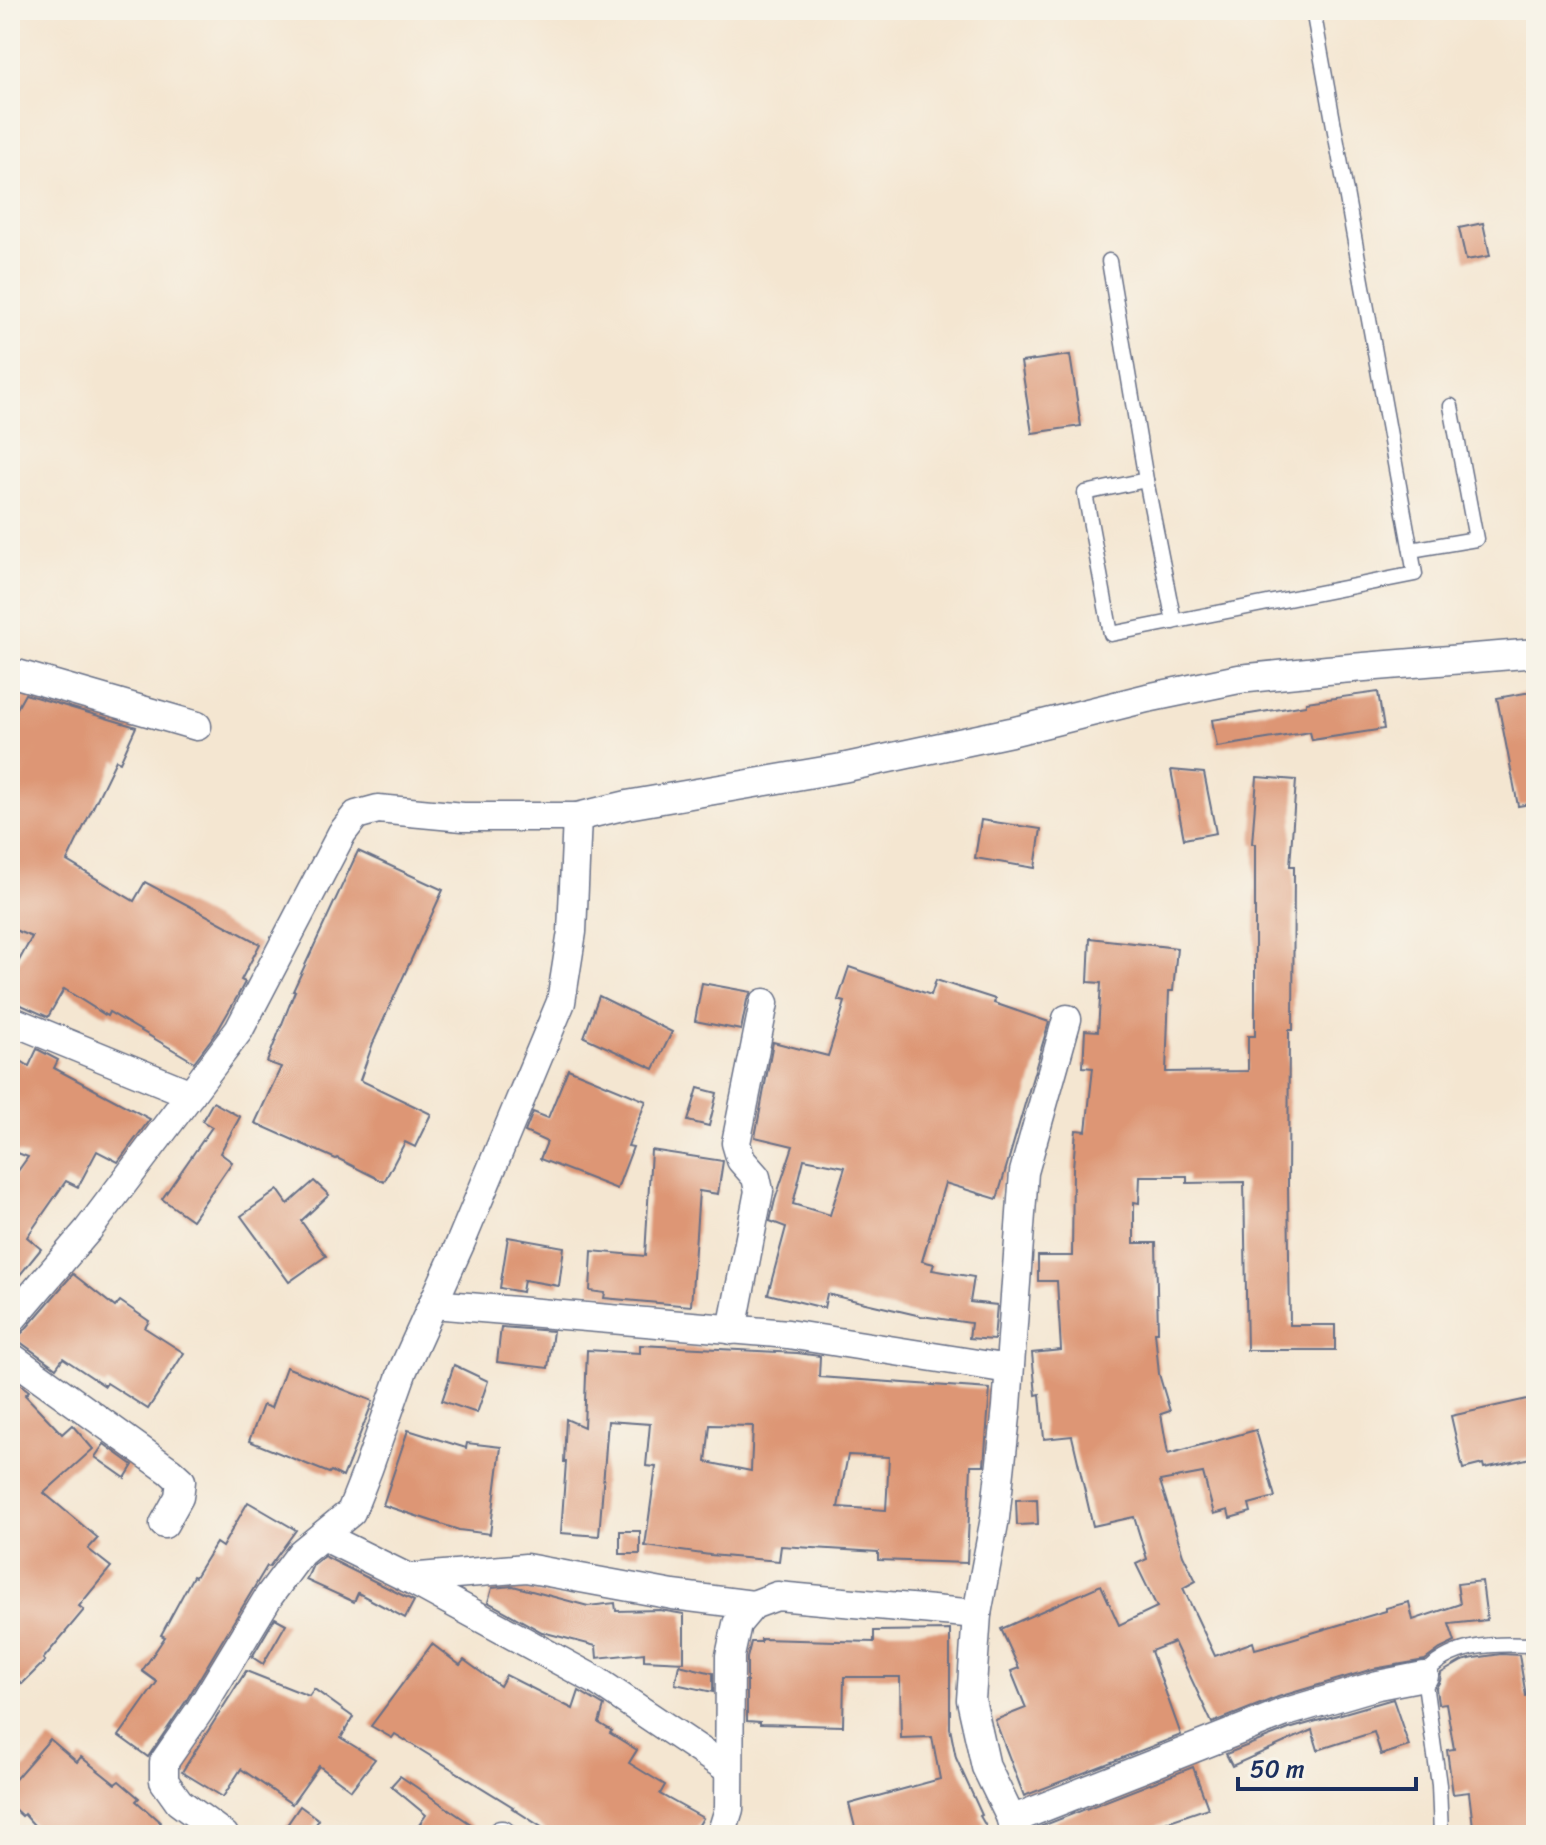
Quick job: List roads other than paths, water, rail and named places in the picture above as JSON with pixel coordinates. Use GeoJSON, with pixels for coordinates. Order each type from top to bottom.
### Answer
{"type":"FeatureCollection","features":[{"type":"Feature","properties":{"kind":"street"},"geometry":{"type":"LineString","coordinates":[[10,1321],[88,1230],[239,1030],[342,833],[356,815],[378,809],[463,817],[577,817],[627,805],[842,768],[1239,679],[1536,653]]}},
{"type":"Feature","properties":{"kind":"street"},"geometry":{"type":"LineString","coordinates":[[10,672],[197,726]]}},
{"type":"Feature","properties":{"kind":"street"},"geometry":{"type":"LineString","coordinates":[[224,1835],[179,1802],[164,1781],[164,1762],[200,1710],[269,1596],[301,1553],[351,1512],[403,1370],[460,1244],[561,1002],[572,932],[577,817]]}},
{"type":"Feature","properties":{"kind":"street"},"geometry":{"type":"LineString","coordinates":[[732,1330],[759,1191],[756,1177],[741,1160],[736,1143],[764,1003]]}},
{"type":"Feature","properties":{"kind":"street"},"geometry":{"type":"LineString","coordinates":[[1067,1019],[1024,1172],[995,1518],[977,1614],[971,1700],[986,1767],[1015,1828],[1283,1713],[1378,1685],[1424,1676]]}},
{"type":"Feature","properties":{"kind":"street"},"geometry":{"type":"LineString","coordinates":[[10,1020],[191,1094]]}},
{"type":"Feature","properties":{"kind":"street"},"geometry":{"type":"LineString","coordinates":[[433,1304],[788,1334],[1009,1369]]}},
{"type":"Feature","properties":{"kind":"street"},"geometry":{"type":"LineString","coordinates":[[10,1356],[181,1481],[179,1497],[164,1524]]}},
{"type":"Feature","properties":{"kind":"street"},"geometry":{"type":"LineString","coordinates":[[323,1536],[408,1578],[597,1681],[728,1769]]}},
{"type":"Feature","properties":{"kind":"street"},"geometry":{"type":"LineString","coordinates":[[408,1578],[526,1568],[673,1595],[753,1605],[777,1596],[977,1614]]}},
{"type":"Feature","properties":{"kind":"street"},"geometry":{"type":"LineString","coordinates":[[721,1835],[729,1809],[730,1656],[737,1624],[753,1605]]}},
{"type":"Feature","properties":{"kind":"lane"},"geometry":{"type":"LineString","coordinates":[[1146,480],[1085,493],[1111,634],[1415,574],[1313,10]]}},
{"type":"Feature","properties":{"kind":"lane"},"geometry":{"type":"LineString","coordinates":[[1109,261],[1174,622]]}},
{"type":"Feature","properties":{"kind":"lane"},"geometry":{"type":"LineString","coordinates":[[1411,550],[1476,539],[1451,406]]}},
{"type":"Feature","properties":{"kind":"lane"},"geometry":{"type":"LineString","coordinates":[[1441,1835],[1439,1785],[1424,1676],[1448,1656],[1476,1646],[1529,1645],[1536,1659]]}}]}
